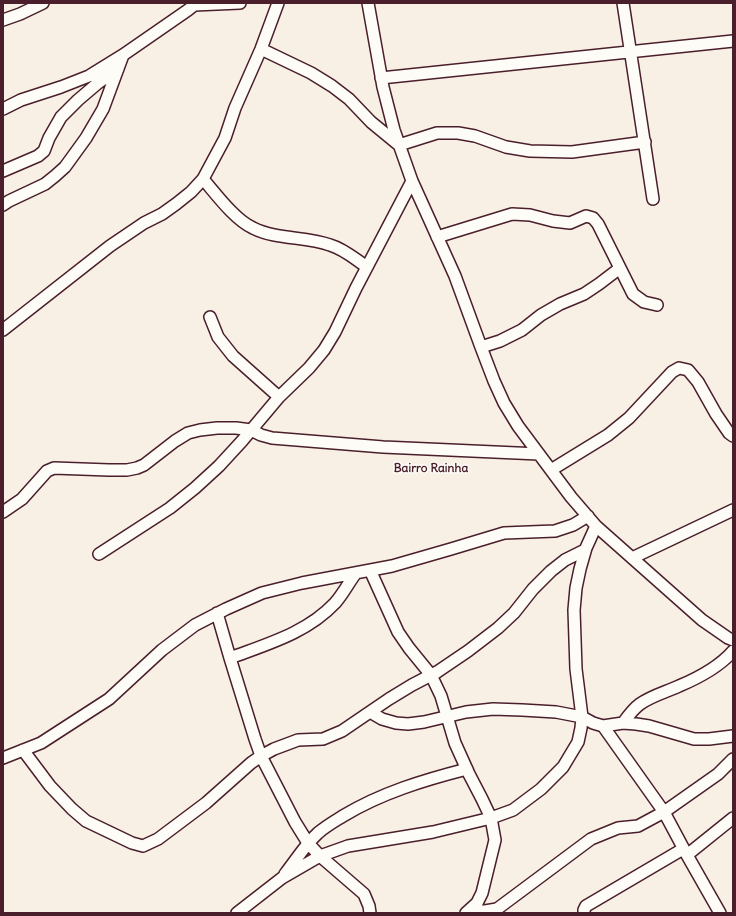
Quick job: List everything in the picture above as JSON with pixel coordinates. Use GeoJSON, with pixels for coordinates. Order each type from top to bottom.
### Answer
{"type":"FeatureCollection","features":[{"type":"Feature","properties":{"kind":"street"},"geometry":{"type":"LineString","coordinates":[[3,20],[43,3]]}},
{"type":"Feature","properties":{"kind":"street"},"geometry":{"type":"LineString","coordinates":[[4,108],[89,76],[123,55],[195,4],[240,3]]}},
{"type":"Feature","properties":{"kind":"street"},"geometry":{"type":"LineString","coordinates":[[3,330],[110,246],[176,204],[191,192],[203,179],[225,138],[235,108],[261,49],[278,3]]}},
{"type":"Feature","properties":{"kind":"street"},"geometry":{"type":"LineString","coordinates":[[368,3],[381,78],[394,130],[412,180],[454,276],[494,381],[504,403],[518,426],[571,496],[596,526],[702,620],[733,640]]}},
{"type":"Feature","properties":{"kind":"street"},"geometry":{"type":"LineString","coordinates":[[623,3],[653,199]]}},
{"type":"Feature","properties":{"kind":"street"},"geometry":{"type":"LineString","coordinates":[[381,78],[733,41]]}},
{"type":"Feature","properties":{"kind":"street"},"geometry":{"type":"LineString","coordinates":[[261,49],[311,73],[332,86],[349,99],[371,122],[399,144]]}},
{"type":"Feature","properties":{"kind":"street"},"geometry":{"type":"LineString","coordinates":[[3,205],[45,184],[64,166],[86,138],[103,109],[123,55]]}},
{"type":"Feature","properties":{"kind":"street"},"geometry":{"type":"LineString","coordinates":[[3,171],[38,156],[44,151],[49,138],[61,117],[98,82],[118,69]]}},
{"type":"Feature","properties":{"kind":"street"},"geometry":{"type":"LineString","coordinates":[[399,144],[437,133],[458,133],[474,136],[506,148],[530,151],[572,152],[645,142]]}},
{"type":"Feature","properties":{"kind":"street"},"geometry":{"type":"LineString","coordinates":[[203,179],[237,217],[251,228],[263,233],[312,240],[331,245],[343,251],[366,267]]}},
{"type":"Feature","properties":{"kind":"street"},"geometry":{"type":"LineString","coordinates":[[99,554],[170,508],[195,488],[219,466],[279,397],[309,368],[324,350],[335,332],[366,267],[412,180]]}},
{"type":"Feature","properties":{"kind":"street"},"geometry":{"type":"LineString","coordinates":[[437,237],[512,214],[530,215],[553,221],[570,223],[586,216],[593,218],[598,224],[634,294],[644,302],[656,305]]}},
{"type":"Feature","properties":{"kind":"street"},"geometry":{"type":"LineString","coordinates":[[481,347],[500,341],[522,330],[541,315],[560,304],[584,294],[620,268]]}},
{"type":"Feature","properties":{"kind":"street"},"geometry":{"type":"LineString","coordinates":[[210,317],[218,337],[233,356],[279,397]]}},
{"type":"Feature","properties":{"kind":"street"},"geometry":{"type":"LineString","coordinates":[[551,470],[608,435],[629,418],[672,372],[679,368],[688,370],[698,382],[716,414],[733,436]]}},
{"type":"Feature","properties":{"kind":"street"},"geometry":{"type":"LineString","coordinates":[[3,512],[22,499],[47,471],[54,468],[127,470],[137,468],[144,465],[175,440],[188,433],[217,428],[251,430],[272,438],[383,447],[539,454]]}},
{"type":"Feature","properties":{"kind":"street"},"geometry":{"type":"LineString","coordinates":[[632,558],[733,510]]}},
{"type":"Feature","properties":{"kind":"street"},"geometry":{"type":"LineString","coordinates":[[3,758],[41,743],[109,699],[162,650],[195,625],[217,613],[262,593],[302,583],[392,566],[504,533],[555,531],[573,525],[588,516]]}},
{"type":"Feature","properties":{"kind":"street"},"geometry":{"type":"LineString","coordinates":[[237,913],[282,878],[320,856],[348,846],[433,832],[491,818],[513,810],[541,789],[563,766],[578,742],[581,728],[582,717],[576,669],[574,610],[578,575],[585,550],[596,526]]}},
{"type":"Feature","properties":{"kind":"street"},"geometry":{"type":"LineString","coordinates":[[23,750],[50,786],[86,821],[132,843],[143,846],[158,839],[206,803],[261,756],[274,749],[298,740],[323,739],[342,732],[370,712],[468,651],[498,628],[514,613],[533,589],[551,571],[565,560],[585,550]]}},
{"type":"Feature","properties":{"kind":"street"},"geometry":{"type":"LineString","coordinates":[[370,570],[398,632],[408,648],[431,675],[441,696],[455,743],[491,818],[495,840],[482,893],[477,903],[469,911]]}},
{"type":"Feature","properties":{"kind":"street"},"geometry":{"type":"LineString","coordinates":[[230,658],[289,636],[316,620],[335,602],[356,573]]}},
{"type":"Feature","properties":{"kind":"street"},"geometry":{"type":"LineString","coordinates":[[217,613],[261,756],[308,844],[364,894],[370,913]]}},
{"type":"Feature","properties":{"kind":"street"},"geometry":{"type":"LineString","coordinates":[[623,722],[640,704],[679,687],[710,670],[729,656],[733,651]]}},
{"type":"Feature","properties":{"kind":"street"},"geometry":{"type":"LineString","coordinates":[[370,712],[382,719],[396,723],[408,724],[424,722],[466,712],[493,709],[556,712],[582,717],[603,726],[623,722],[649,726],[694,739],[733,736]]}},
{"type":"Feature","properties":{"kind":"street"},"geometry":{"type":"LineString","coordinates":[[603,726],[664,812],[720,913]]}},
{"type":"Feature","properties":{"kind":"street"},"geometry":{"type":"LineString","coordinates":[[469,911],[497,909],[591,839],[618,828],[638,826],[664,812],[718,774],[733,759]]}},
{"type":"Feature","properties":{"kind":"street"},"geometry":{"type":"LineString","coordinates":[[282,878],[319,832],[332,822],[354,809],[377,798],[429,779],[467,769]]}},
{"type":"Feature","properties":{"kind":"street"},"geometry":{"type":"LineString","coordinates":[[584,913],[586,906],[685,852],[733,818]]}},
{"type":"Feature","properties":{"kind":"district","name":"Bairro Rainha"},"geometry":{"type":"Point","coordinates":[431,469]}}]}
